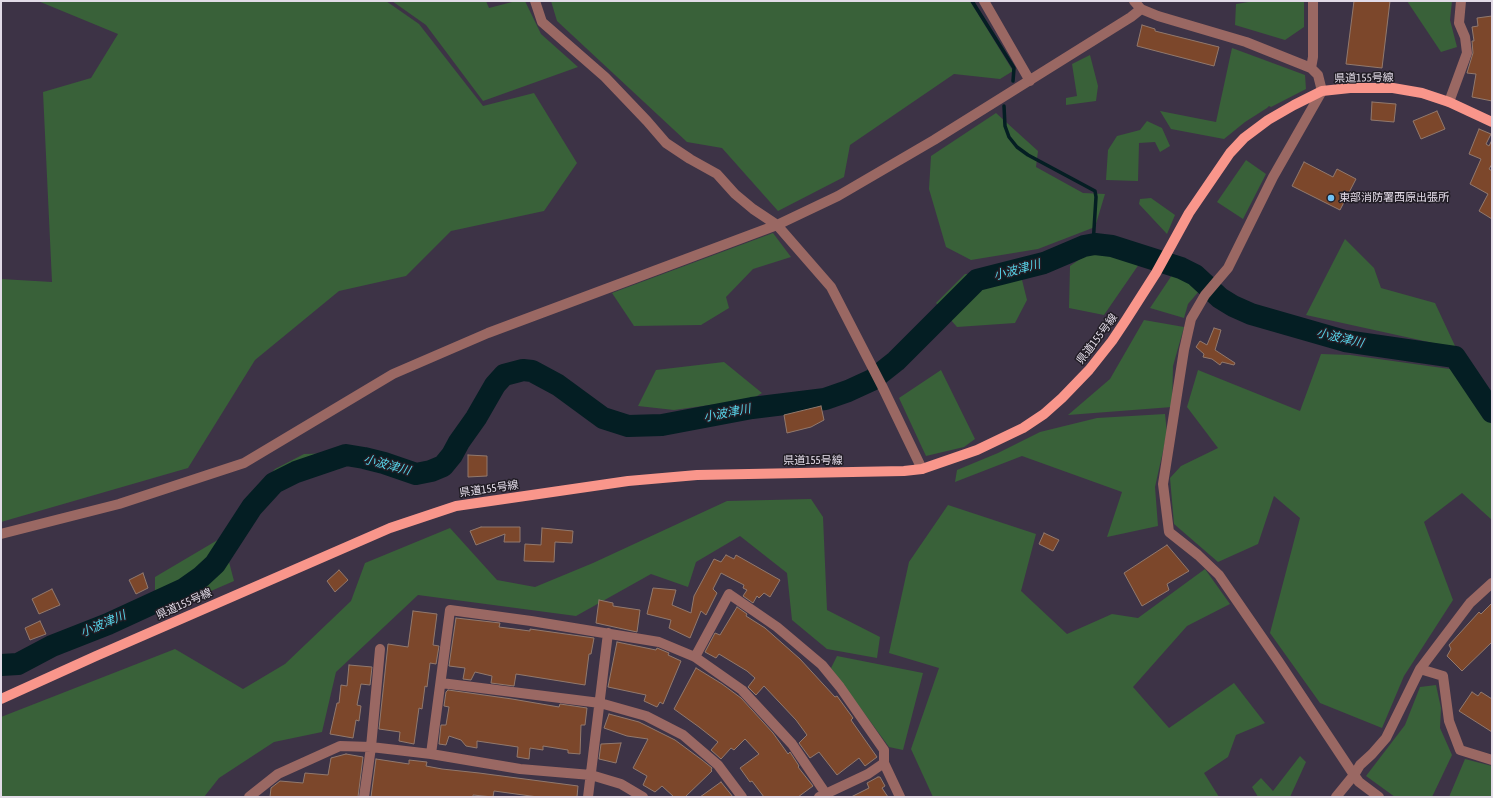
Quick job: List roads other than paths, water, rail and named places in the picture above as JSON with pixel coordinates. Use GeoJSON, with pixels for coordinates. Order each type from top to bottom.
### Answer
{"type":"FeatureCollection","features":[{"type":"Feature","properties":{"kind":"main road","name":"県道155号線"},"geometry":{"type":"LineString","coordinates":[[1,699],[390,528],[456,506],[628,482],[697,475],[870,472],[922,469],[971,453],[1023,428],[1044,414],[1089,370],[1112,341],[1156,273],[1189,213],[1230,153],[1244,138],[1268,120],[1322,91],[1350,88],[1394,88],[1422,93],[1449,102],[1492,122]]}},
{"type":"Feature","properties":{"kind":"street"},"geometry":{"type":"LineString","coordinates":[[535,1],[542,22],[605,77],[648,121],[666,143],[690,159],[717,174],[735,194],[753,209],[777,225],[831,287],[871,364],[922,469]]}},
{"type":"Feature","properties":{"kind":"street"},"geometry":{"type":"LineString","coordinates":[[984,1],[1030,81]]}},
{"type":"Feature","properties":{"kind":"street"},"geometry":{"type":"LineString","coordinates":[[1134,1],[1141,9],[1158,16],[1232,36],[1311,68],[1318,75],[1322,91],[1273,177],[1228,268],[1204,295],[1191,320],[1184,350],[1162,484],[1169,532],[1198,555],[1219,575],[1359,782],[1379,797]]}},
{"type":"Feature","properties":{"kind":"street"},"geometry":{"type":"LineString","coordinates":[[1311,68],[1313,57],[1313,1]]}},
{"type":"Feature","properties":{"kind":"street"},"geometry":{"type":"LineString","coordinates":[[1449,102],[1467,53],[1465,37],[1459,23],[1461,1]]}},
{"type":"Feature","properties":{"kind":"street"},"geometry":{"type":"LineString","coordinates":[[1,534],[119,504],[244,462],[393,374],[488,333],[777,225],[838,196],[934,140],[1030,81],[1131,17],[1141,9]]}},
{"type":"Feature","properties":{"kind":"street"},"geometry":{"type":"LineString","coordinates":[[1336,797],[1360,765],[1386,738],[1420,669],[1470,603],[1492,583]]}},
{"type":"Feature","properties":{"kind":"street"},"geometry":{"type":"LineString","coordinates":[[695,657],[729,594],[778,627],[822,665],[840,687],[884,750],[884,763],[900,797]]}},
{"type":"Feature","properties":{"kind":"street"},"geometry":{"type":"LineString","coordinates":[[431,754],[450,610],[659,642],[695,657],[742,690],[792,744],[822,795],[868,774],[884,763]]}},
{"type":"Feature","properties":{"kind":"street"},"geometry":{"type":"LineString","coordinates":[[588,797],[608,633]]}},
{"type":"Feature","properties":{"kind":"street"},"geometry":{"type":"LineString","coordinates":[[364,797],[371,747],[380,648]]}},
{"type":"Feature","properties":{"kind":"street"},"geometry":{"type":"LineString","coordinates":[[1420,669],[1443,676],[1449,721],[1460,750],[1492,760]]}},
{"type":"Feature","properties":{"kind":"street"},"geometry":{"type":"LineString","coordinates":[[441,683],[600,703],[646,716],[683,735],[718,765],[742,797]]}},
{"type":"Feature","properties":{"kind":"street"},"geometry":{"type":"LineString","coordinates":[[249,797],[278,774],[340,746],[371,747],[431,754],[520,769],[591,775],[621,784],[643,797]]}},
{"type":"Feature","properties":{"kind":"waterway"},"geometry":{"type":"LineString","coordinates":[[972,1],[1014,68],[1013,81]]}},
{"type":"Feature","properties":{"kind":"waterway"},"geometry":{"type":"LineString","coordinates":[[1004,106],[1005,126],[1009,137],[1017,147],[1028,155],[1095,191],[1096,197],[1093,245]]}},
{"type":"Feature","properties":{"kind":"waterway","name":"小波津川"},"geometry":{"type":"LineString","coordinates":[[1,665],[18,664],[52,646],[108,624],[184,589],[201,577],[215,564],[252,507],[274,483],[296,472],[346,455],[384,463],[416,474],[431,471],[443,466],[476,418],[495,385],[504,375],[523,370],[532,371],[558,385],[603,418],[628,426],[662,425],[752,408],[825,399],[848,391],[872,380],[896,361],[977,280],[1044,263],[1084,246],[1095,244],[1112,246],[1181,268],[1195,275],[1220,298],[1251,314],[1345,341],[1455,357],[1492,412]]}},
{"type":"Feature","properties":{"kind":"place","name":"東部消防署西原出張所"},"geometry":{"type":"Point","coordinates":[1331,198]}}]}
